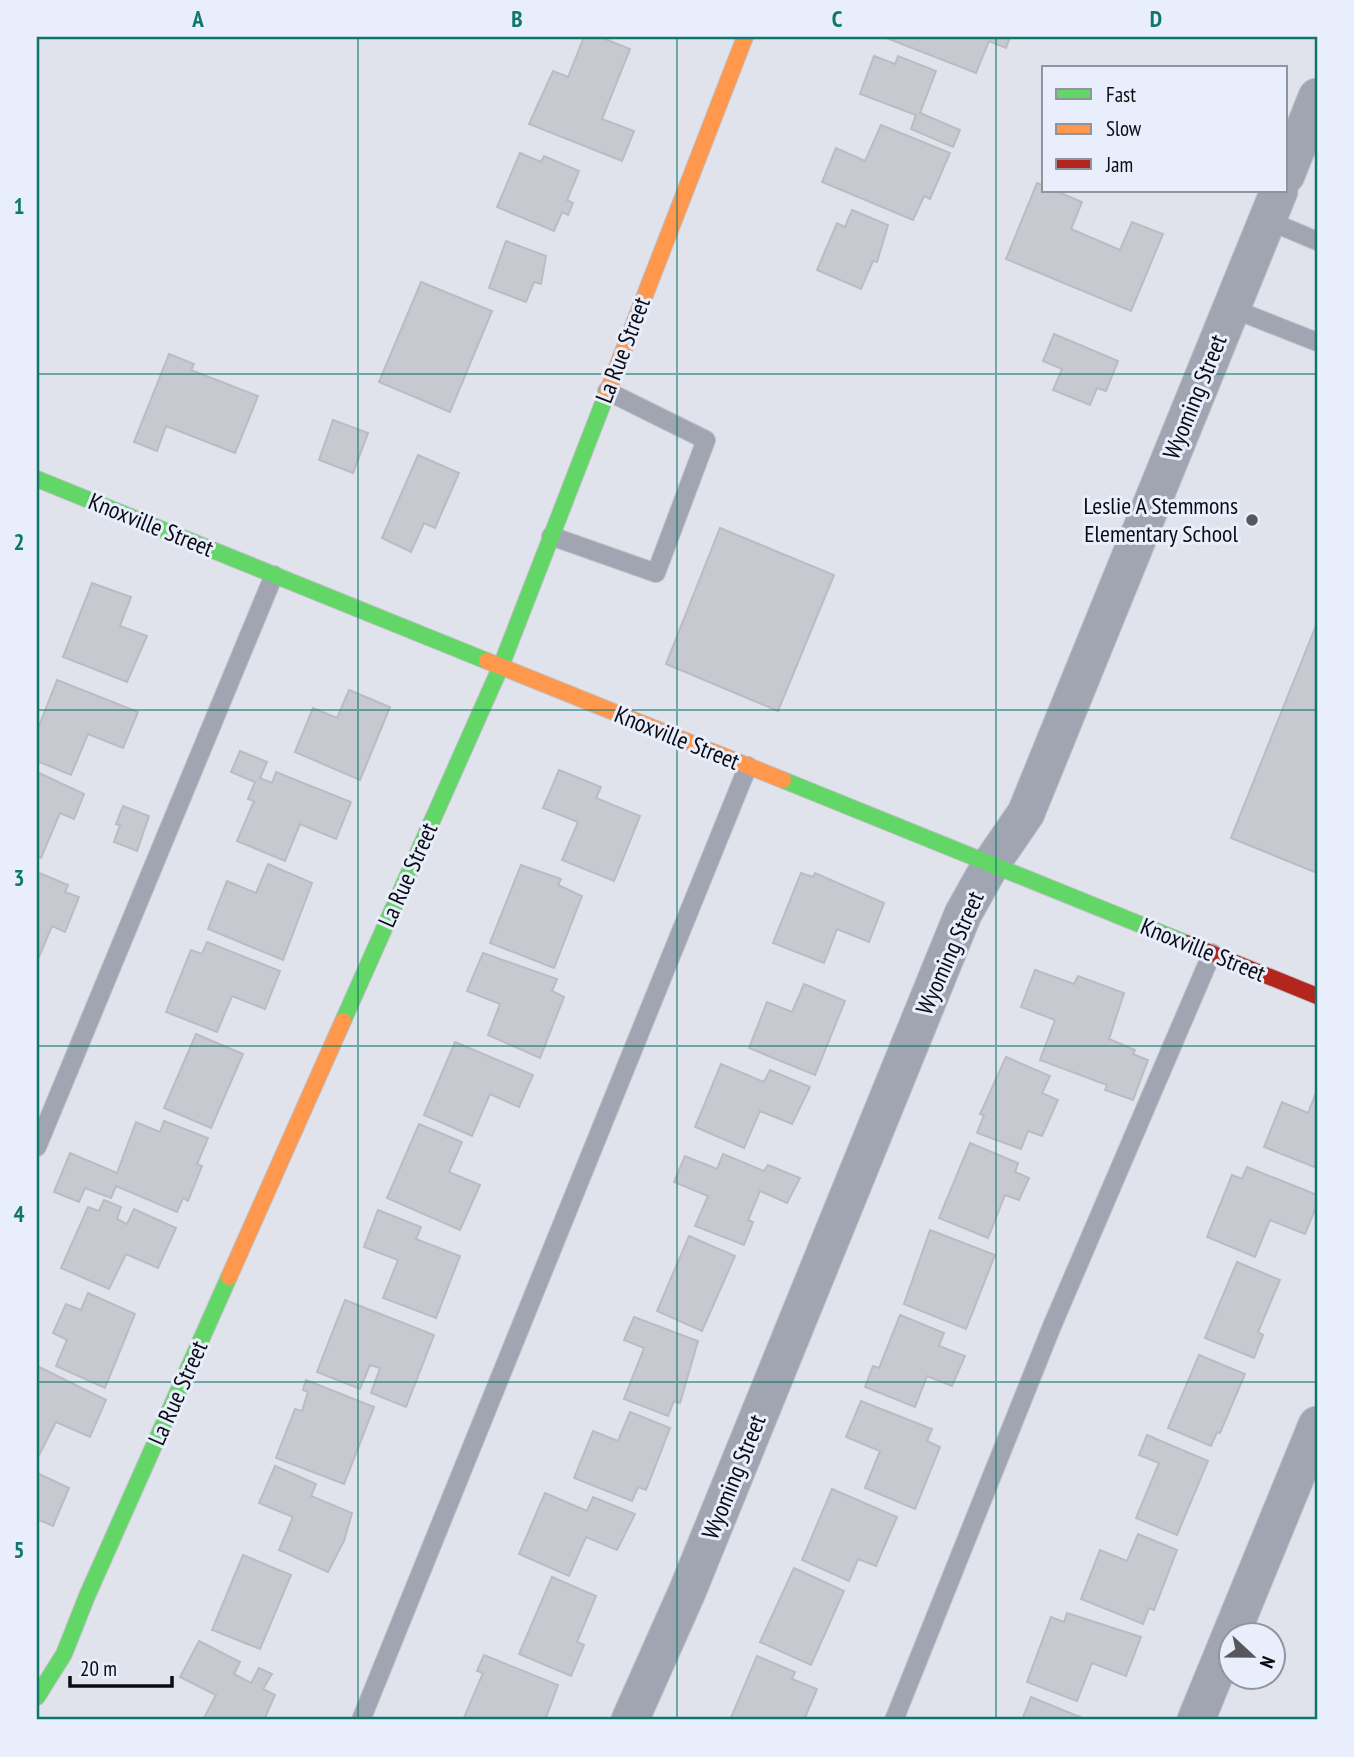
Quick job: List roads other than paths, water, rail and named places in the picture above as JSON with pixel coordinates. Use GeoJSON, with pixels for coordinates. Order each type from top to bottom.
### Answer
{"type":"FeatureCollection","features":[{"type":"Feature","properties":{"kind":"street","name":"La Rue Street"},"geometry":{"type":"LineString","coordinates":[[37,1697],[64,1654],[87,1596],[501,666],[745,37]]}},
{"type":"Feature","properties":{"kind":"street"},"geometry":{"type":"LineString","coordinates":[[1288,170],[1317,97]]}},
{"type":"Feature","properties":{"kind":"street","name":"Wyoming Street"},"geometry":{"type":"LineString","coordinates":[[630,1720],[687,1592],[964,914],[991,864],[1026,813],[1273,206]]}},
{"type":"Feature","properties":{"kind":"street","name":"Knoxville Street"},"geometry":{"type":"LineString","coordinates":[[40,489],[274,575],[1317,996]]}},
{"type":"Feature","properties":{"kind":"street"},"geometry":{"type":"LineString","coordinates":[[1196,1720],[1317,1425]]}},
{"type":"Feature","properties":{"kind":"lane"},"geometry":{"type":"LineString","coordinates":[[1273,206],[1317,241]]}},
{"type":"Feature","properties":{"kind":"lane"},"geometry":{"type":"LineString","coordinates":[[1231,309],[1317,342]]}},
{"type":"Feature","properties":{"kind":"lane"},"geometry":{"type":"LineString","coordinates":[[551,536],[656,573],[706,440],[607,391]]}},
{"type":"Feature","properties":{"kind":"lane"},"geometry":{"type":"LineString","coordinates":[[37,1147],[274,575]]}},
{"type":"Feature","properties":{"kind":"lane"},"geometry":{"type":"LineString","coordinates":[[361,1720],[748,766]]}},
{"type":"Feature","properties":{"kind":"lane"},"geometry":{"type":"LineString","coordinates":[[894,1720],[1052,1326],[1212,953]]}},
{"type":"Feature","properties":{"kind":"place","name":"Leslie A Stemmons Elementary School"},"geometry":{"type":"Point","coordinates":[1252,520]}}]}
